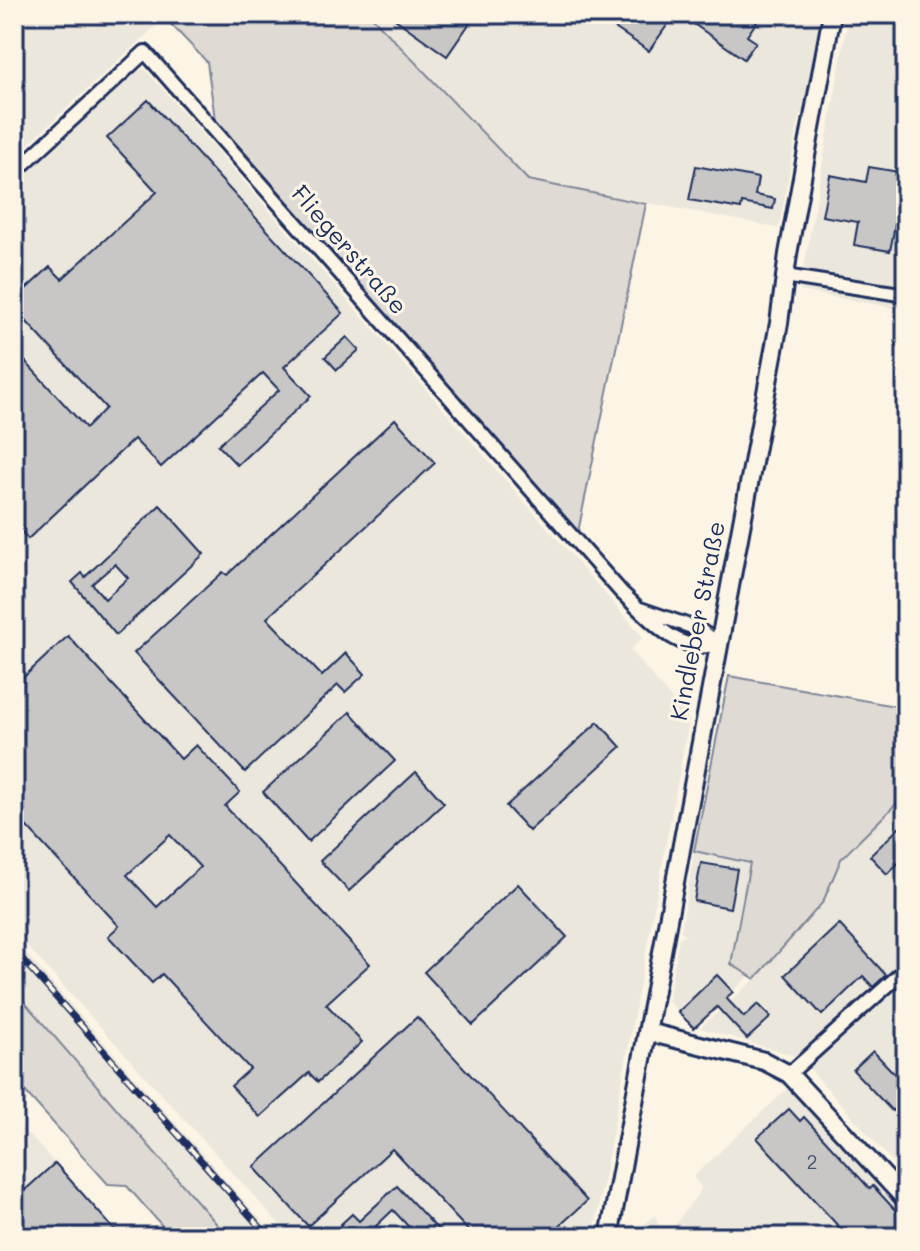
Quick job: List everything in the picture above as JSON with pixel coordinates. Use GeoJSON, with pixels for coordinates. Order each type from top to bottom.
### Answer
{"type":"FeatureCollection","features":[{"type":"Feature","properties":{"kind":"main road","name":"Kindleber Straße"},"geometry":{"type":"LineString","coordinates":[[609,1237],[832,14]]}},
{"type":"Feature","properties":{"kind":"main road"},"geometry":{"type":"LineString","coordinates":[[648,1032],[764,1061],[789,1074],[906,1200]]}},
{"type":"Feature","properties":{"kind":"street","name":"Fliegerstraße"},"geometry":{"type":"LineString","coordinates":[[14,173],[145,52],[622,593],[640,609],[698,629],[718,643]]}},
{"type":"Feature","properties":{"kind":"street"},"geometry":{"type":"LineString","coordinates":[[785,276],[906,295]]}},
{"type":"Feature","properties":{"kind":"street"},"geometry":{"type":"LineString","coordinates":[[789,1074],[906,969]]}},
{"type":"Feature","properties":{"kind":"shaded area"},"geometry":{"type":"Polygon","coordinates":[[[14,14],[169,14],[14,157],[14,14]]]}},
{"type":"Feature","properties":{"kind":"shaded area"},"geometry":{"type":"Polygon","coordinates":[[[169,14],[369,14],[528,180],[646,204],[578,532],[215,119],[207,62],[165,18],[169,14]]]}},
{"type":"Feature","properties":{"kind":"shaded area"},"geometry":{"type":"Polygon","coordinates":[[[369,14],[825,14],[806,115],[800,114],[779,228],[528,180],[369,14]]]}},
{"type":"Feature","properties":{"kind":"shaded area"},"geometry":{"type":"Polygon","coordinates":[[[849,14],[906,14],[906,310],[800,291],[849,14]]]}},
{"type":"Feature","properties":{"kind":"shaded area"},"geometry":{"type":"Polygon","coordinates":[[[145,69],[643,637],[630,650],[689,720],[593,1237],[291,1237],[14,932],[14,178],[126,73],[145,69]]]}},
{"type":"Feature","properties":{"kind":"shaded area"},"geometry":{"type":"Polygon","coordinates":[[[729,676],[906,708],[906,794],[841,859],[823,902],[755,979],[731,964],[750,863],[694,851],[729,676]]]}},
{"type":"Feature","properties":{"kind":"shaded area"},"geometry":{"type":"Polygon","coordinates":[[[906,795],[906,1177],[799,1057],[700,1028],[755,979],[823,902],[841,859],[906,795]]]}},
{"type":"Feature","properties":{"kind":"shaded area"},"geometry":{"type":"Polygon","coordinates":[[[694,851],[750,863],[731,964],[749,976],[694,1028],[668,1001],[679,938],[685,935],[681,931],[694,851]]]}},
{"type":"Feature","properties":{"kind":"shaded area"},"geometry":{"type":"Polygon","coordinates":[[[14,940],[276,1237],[228,1237],[14,990],[14,940]]]}},
{"type":"Feature","properties":{"kind":"shaded area"},"geometry":{"type":"Polygon","coordinates":[[[14,990],[228,1237],[172,1237],[126,1185],[108,1184],[14,1079],[14,990]]]}},
{"type":"Feature","properties":{"kind":"shaded area"},"geometry":{"type":"Polygon","coordinates":[[[787,1089],[797,1093],[906,1215],[906,1237],[636,1237],[637,1231],[655,1215],[660,1229],[667,1236],[702,1188],[693,1177],[787,1089]]]}},
{"type":"Feature","properties":{"kind":"shaded area"},"geometry":{"type":"Polygon","coordinates":[[[14,1119],[41,1148],[121,1237],[14,1237],[14,1119]]]}},
{"type":"Feature","properties":{"kind":"building"},"geometry":{"type":"Polygon","coordinates":[[[388,14],[476,14],[447,56],[388,14]]]}},
{"type":"Feature","properties":{"kind":"building"},"geometry":{"type":"Polygon","coordinates":[[[594,14],[675,14],[649,51],[594,14]]]}},
{"type":"Feature","properties":{"kind":"building"},"geometry":{"type":"Polygon","coordinates":[[[697,14],[762,14],[747,36],[756,42],[744,59],[691,22],[697,14]]]}},
{"type":"Feature","properties":{"kind":"building"},"geometry":{"type":"Polygon","coordinates":[[[148,100],[343,313],[284,367],[311,396],[237,465],[218,445],[279,390],[263,373],[161,467],[134,439],[28,539],[14,523],[14,349],[86,428],[106,408],[14,308],[14,300],[50,267],[62,279],[157,192],[107,138],[148,100]]]}},
{"type":"Feature","properties":{"kind":"building"},"geometry":{"type":"Polygon","coordinates":[[[696,166],[758,178],[755,195],[775,199],[773,209],[742,203],[741,209],[689,200],[696,166]]]}},
{"type":"Feature","properties":{"kind":"building"},"geometry":{"type":"Polygon","coordinates":[[[869,167],[905,173],[890,251],[854,245],[858,222],[822,216],[830,175],[866,182],[869,167]]]}},
{"type":"Feature","properties":{"kind":"building"},"geometry":{"type":"Polygon","coordinates":[[[347,337],[359,350],[337,370],[325,357],[347,337]]]}},
{"type":"Feature","properties":{"kind":"building"},"geometry":{"type":"Polygon","coordinates":[[[395,419],[435,463],[267,618],[322,676],[346,653],[365,674],[345,692],[338,685],[245,772],[134,653],[223,572],[227,575],[395,419]]]}},
{"type":"Feature","properties":{"kind":"building"},"geometry":{"type":"Polygon","coordinates":[[[160,505],[204,554],[116,635],[72,582],[82,573],[85,577],[160,505]],[[115,564],[92,584],[105,599],[128,578],[115,564]]]}},
{"type":"Feature","properties":{"kind":"building"},"geometry":{"type":"Polygon","coordinates":[[[68,636],[181,759],[196,745],[240,792],[225,806],[370,964],[326,1004],[362,1042],[318,1082],[309,1073],[260,1117],[231,1086],[250,1069],[162,974],[152,983],[108,936],[119,926],[14,813],[14,686],[68,636]],[[170,835],[127,875],[157,907],[200,867],[170,835]]]}},
{"type":"Feature","properties":{"kind":"building"},"geometry":{"type":"Polygon","coordinates":[[[350,712],[395,761],[308,842],[263,792],[350,712]]]}},
{"type":"Feature","properties":{"kind":"building"},"geometry":{"type":"Polygon","coordinates":[[[598,722],[621,747],[529,831],[506,806],[598,722]]]}},
{"type":"Feature","properties":{"kind":"building"},"geometry":{"type":"Polygon","coordinates":[[[416,772],[444,803],[349,891],[320,861],[416,772]]]}},
{"type":"Feature","properties":{"kind":"building"},"geometry":{"type":"Polygon","coordinates":[[[906,821],[906,856],[887,874],[870,856],[906,821]]]}},
{"type":"Feature","properties":{"kind":"building"},"geometry":{"type":"Polygon","coordinates":[[[701,863],[737,869],[730,908],[694,901],[701,863]]]}},
{"type":"Feature","properties":{"kind":"building"},"geometry":{"type":"Polygon","coordinates":[[[518,884],[567,937],[473,1025],[424,972],[518,884]]]}},
{"type":"Feature","properties":{"kind":"building"},"geometry":{"type":"Polygon","coordinates":[[[839,924],[886,975],[873,987],[863,976],[822,1015],[785,975],[839,924]]]}},
{"type":"Feature","properties":{"kind":"building"},"geometry":{"type":"Polygon","coordinates":[[[717,975],[733,992],[726,998],[744,1017],[758,1004],[771,1017],[747,1039],[717,1007],[694,1028],[678,1012],[717,975]]]}},
{"type":"Feature","properties":{"kind":"building"},"geometry":{"type":"Polygon","coordinates":[[[417,1017],[587,1201],[547,1237],[474,1237],[392,1149],[308,1226],[254,1167],[417,1017]]]}},
{"type":"Feature","properties":{"kind":"building"},"geometry":{"type":"Polygon","coordinates":[[[873,1051],[906,1086],[906,1097],[892,1111],[853,1070],[873,1051]]]}},
{"type":"Feature","properties":{"kind":"building"},"geometry":{"type":"Polygon","coordinates":[[[789,1109],[800,1121],[804,1117],[870,1189],[873,1186],[906,1222],[889,1237],[830,1237],[840,1228],[757,1138],[789,1109]]]}},
{"type":"Feature","properties":{"kind":"building"},"geometry":{"type":"Polygon","coordinates":[[[55,1163],[121,1237],[14,1237],[14,1200],[55,1163]]]}},
{"type":"Feature","properties":{"kind":"building"},"geometry":{"type":"Polygon","coordinates":[[[397,1186],[445,1237],[418,1237],[393,1210],[376,1226],[387,1237],[352,1237],[340,1225],[352,1214],[359,1221],[397,1186]]]}},
{"type":"Feature","properties":{"kind":"railway"},"geometry":{"type":"LineString","coordinates":[[14,950],[269,1237]]}}]}
